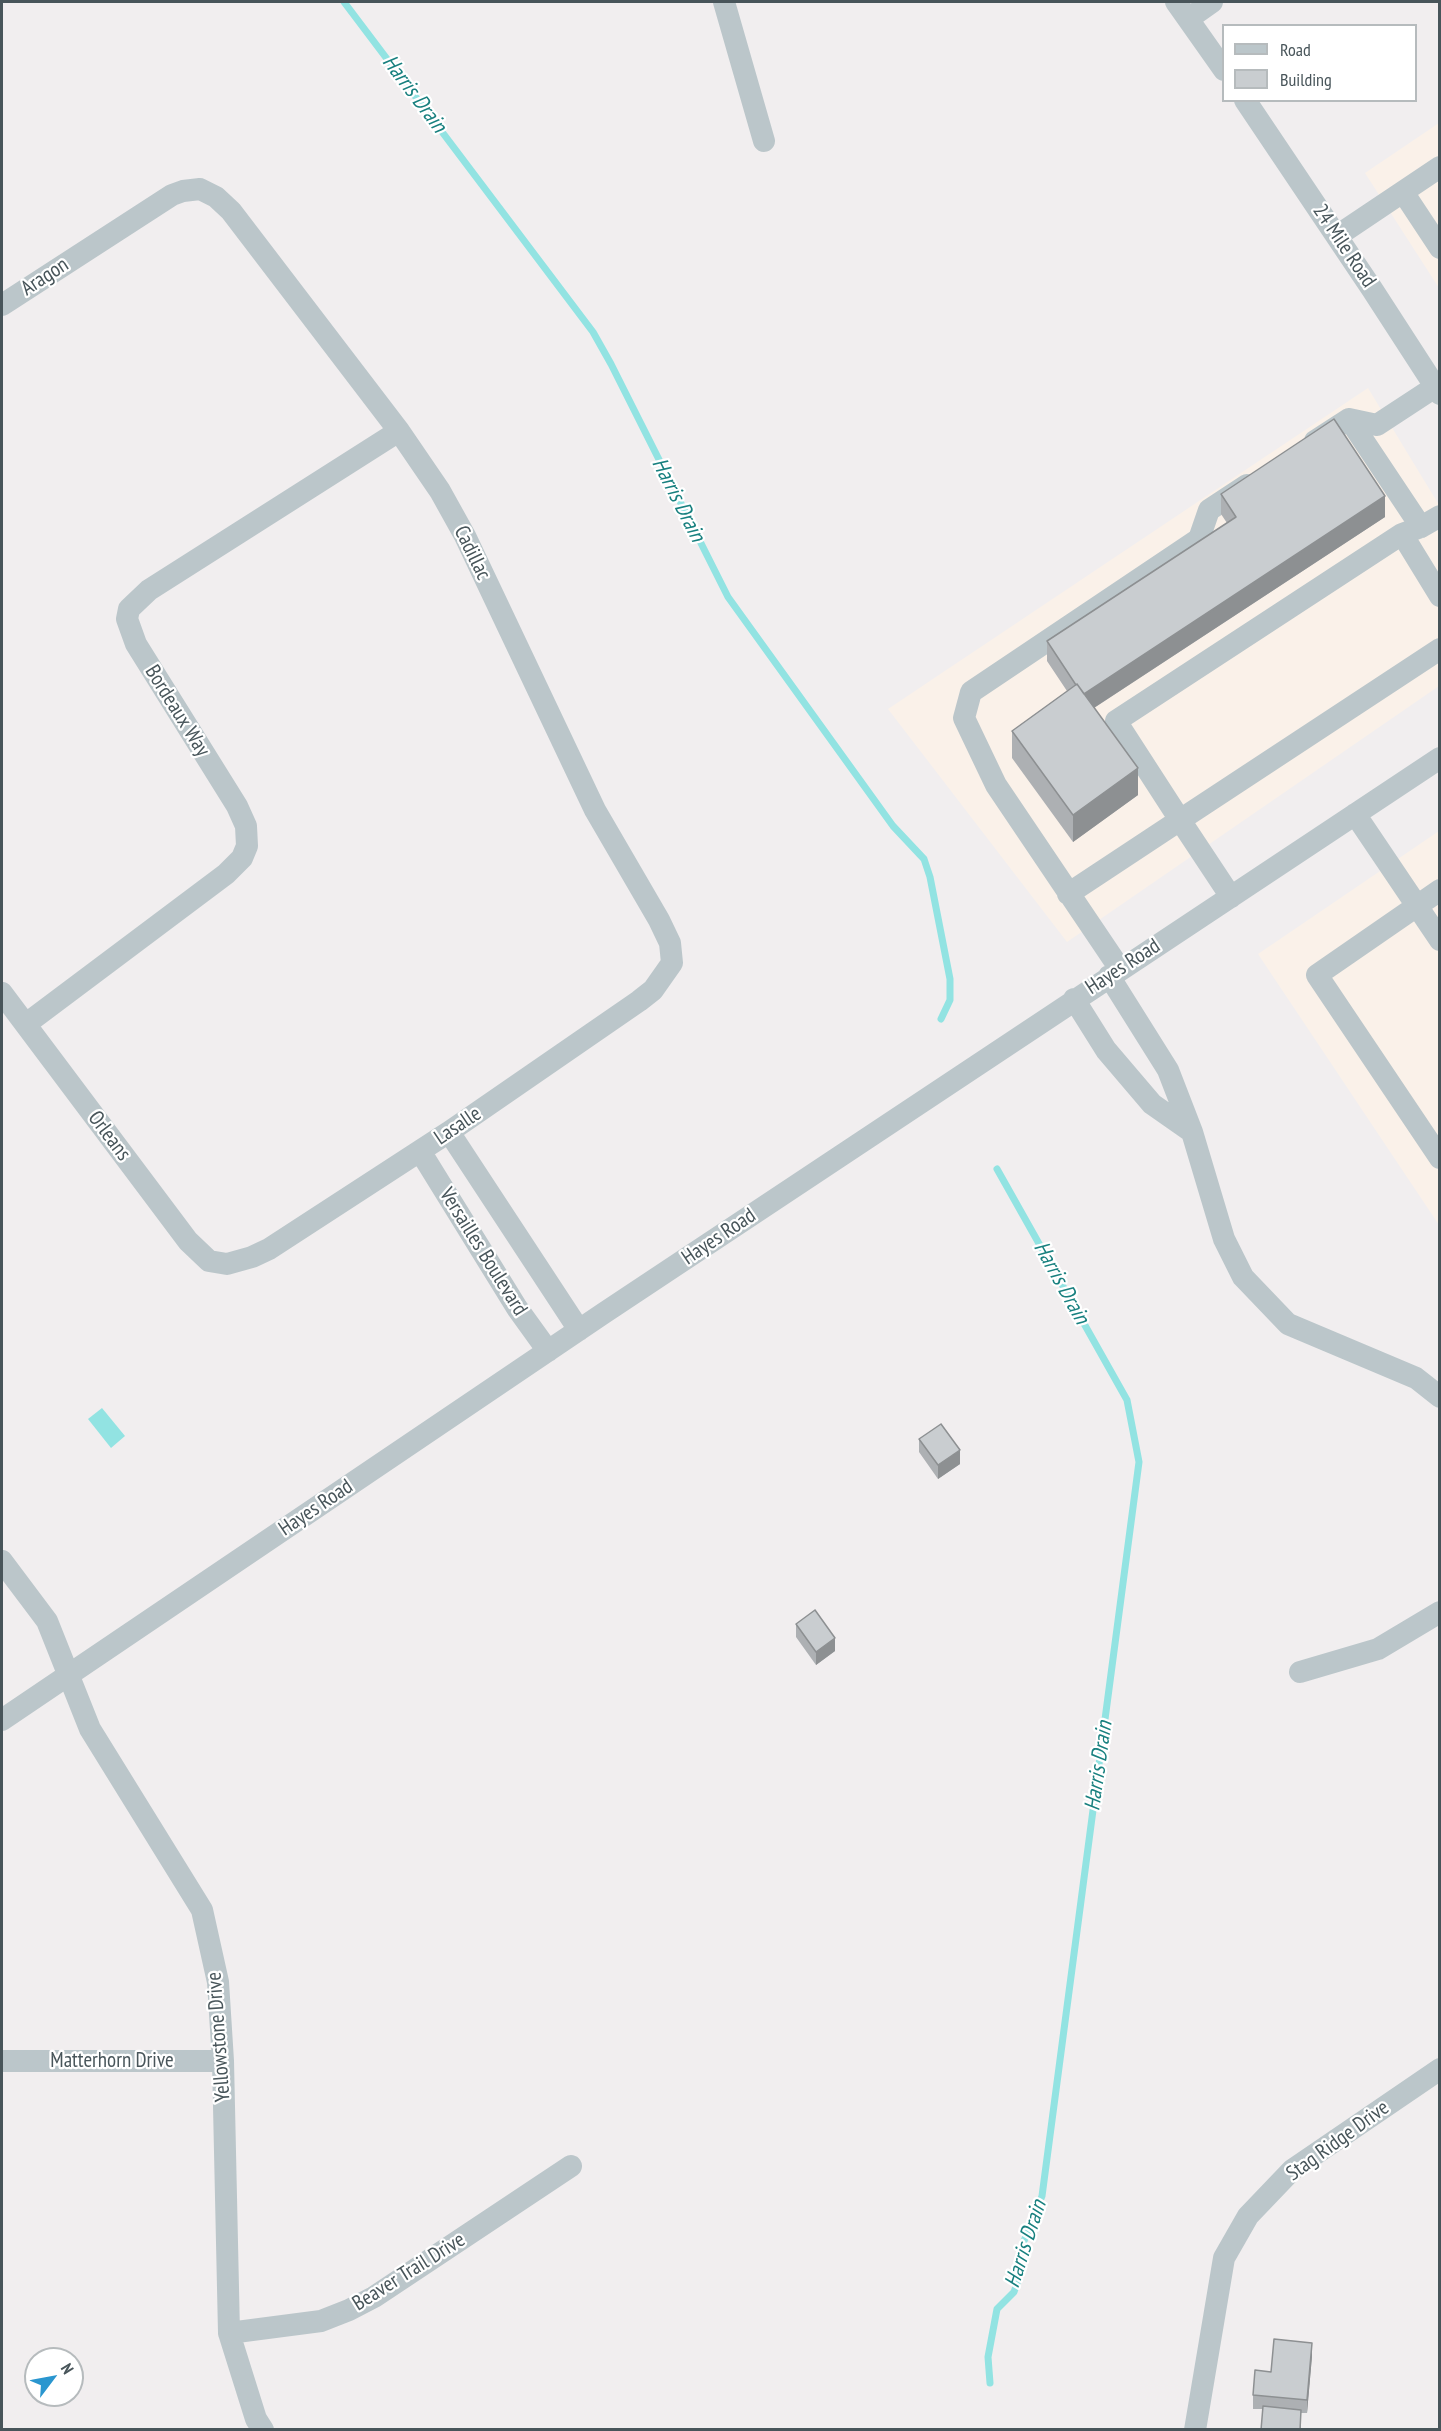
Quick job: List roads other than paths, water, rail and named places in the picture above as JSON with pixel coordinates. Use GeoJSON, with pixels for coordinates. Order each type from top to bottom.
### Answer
{"type":"FeatureCollection","features":[{"type":"Feature","properties":{"kind":"street"},"geometry":{"type":"LineString","coordinates":[[724,2],[764,141]]}},
{"type":"Feature","properties":{"kind":"street"},"geometry":{"type":"LineString","coordinates":[[1212,2],[1182,10],[1222,67]]}},
{"type":"Feature","properties":{"kind":"street","name":"24 Mile Road"},"geometry":{"type":"LineString","coordinates":[[1246,102],[1337,236],[1437,391]]}},
{"type":"Feature","properties":{"kind":"street"},"geometry":{"type":"LineString","coordinates":[[1337,236],[1440,167]]}},
{"type":"Feature","properties":{"kind":"street","name":"Cadillac"},"geometry":{"type":"LineString","coordinates":[[172,195],[183,190],[200,189],[216,196],[231,211],[399,431],[440,491],[465,536],[595,810],[659,920],[670,943],[672,963]]}},
{"type":"Feature","properties":{"kind":"street"},"geometry":{"type":"LineString","coordinates":[[1403,192],[1440,249]]}},
{"type":"Feature","properties":{"kind":"street","name":"Aragon"},"geometry":{"type":"LineString","coordinates":[[2,305],[172,195]]}},
{"type":"Feature","properties":{"kind":"street"},"geometry":{"type":"LineString","coordinates":[[1299,452],[1349,419],[1377,425],[1437,391]]}},
{"type":"Feature","properties":{"kind":"street"},"geometry":{"type":"LineString","coordinates":[[1349,419],[1421,525],[1440,596]]}},
{"type":"Feature","properties":{"kind":"street","name":"Bordeaux Way"},"geometry":{"type":"LineString","coordinates":[[26,1024],[226,874],[242,858],[247,846],[246,826],[237,806],[136,644],[127,620],[129,609],[149,590],[399,431]]}},
{"type":"Feature","properties":{"kind":"street"},"geometry":{"type":"LineString","coordinates":[[1269,471],[1209,510],[1199,539],[971,692],[964,718],[996,785],[1068,894],[1168,1070],[1192,1132],[1224,1239],[1243,1277],[1288,1324],[1416,1378],[1440,1397]]}},
{"type":"Feature","properties":{"kind":"street"},"geometry":{"type":"LineString","coordinates":[[1231,897],[1116,721],[1421,525]]}},
{"type":"Feature","properties":{"kind":"street"},"geometry":{"type":"LineString","coordinates":[[1068,894],[1440,649]]}},
{"type":"Feature","properties":{"kind":"street","name":"Hayes Road"},"geometry":{"type":"LineString","coordinates":[[2,1720],[579,1330],[1440,758]]}},
{"type":"Feature","properties":{"kind":"street"},"geometry":{"type":"LineString","coordinates":[[1355,814],[1440,940]]}},
{"type":"Feature","properties":{"kind":"street"},"geometry":{"type":"LineString","coordinates":[[1440,890],[1317,975],[1440,1158]]}},
{"type":"Feature","properties":{"kind":"street","name":"Lasalle"},"geometry":{"type":"LineString","coordinates":[[227,1264],[252,1257],[269,1249],[449,1132],[639,1001],[652,990],[672,963]]}},
{"type":"Feature","properties":{"kind":"street","name":"Orleans"},"geometry":{"type":"LineString","coordinates":[[2,993],[188,1241],[209,1261],[227,1264]]}},
{"type":"Feature","properties":{"kind":"street"},"geometry":{"type":"LineString","coordinates":[[1074,999],[1106,1050],[1152,1104],[1192,1132]]}},
{"type":"Feature","properties":{"kind":"street","name":"Versailles Boulevard"},"geometry":{"type":"LineString","coordinates":[[449,1132],[579,1330]]}},
{"type":"Feature","properties":{"kind":"street","name":"Versailles Boulevard"},"geometry":{"type":"LineString","coordinates":[[420,1151],[517,1308],[548,1351]]}},
{"type":"Feature","properties":{"kind":"street","name":"Yellowstone Drive"},"geometry":{"type":"LineString","coordinates":[[2,1561],[47,1621],[90,1729],[202,1910],[218,1982],[223,2061],[230,2333],[256,2419],[263,2430]]}},
{"type":"Feature","properties":{"kind":"street"},"geometry":{"type":"LineString","coordinates":[[1300,1672],[1378,1649],[1440,1612]]}},
{"type":"Feature","properties":{"kind":"street","name":"Matterhorn Drive"},"geometry":{"type":"LineString","coordinates":[[2,2061],[223,2061]]}},
{"type":"Feature","properties":{"kind":"street","name":"Stag Ridge Drive"},"geometry":{"type":"LineString","coordinates":[[1195,2430],[1224,2258],[1248,2216],[1292,2170],[1440,2069]]}},
{"type":"Feature","properties":{"kind":"street","name":"Beaver Trail Drive"},"geometry":{"type":"LineString","coordinates":[[230,2333],[321,2321],[349,2310],[374,2297],[572,2166]]}},
{"type":"Feature","properties":{"kind":"water"},"geometry":{"type":"Polygon","coordinates":[[[102,1408],[125,1436],[111,1448],[88,1419],[102,1408]]]}},
{"type":"Feature","properties":{"kind":"waterway","name":"Harris Drain"},"geometry":{"type":"LineString","coordinates":[[344,2],[593,332],[728,597],[893,826],[924,859],[930,877],[950,979],[950,1000],[941,1019]]}},
{"type":"Feature","properties":{"kind":"waterway","name":"Harris Drain"},"geometry":{"type":"LineString","coordinates":[[990,2383],[988,2357],[997,2309],[1014,2292],[1022,2268],[1020,2251],[1042,2196],[1139,1462],[1127,1400],[997,1169]]}}]}
